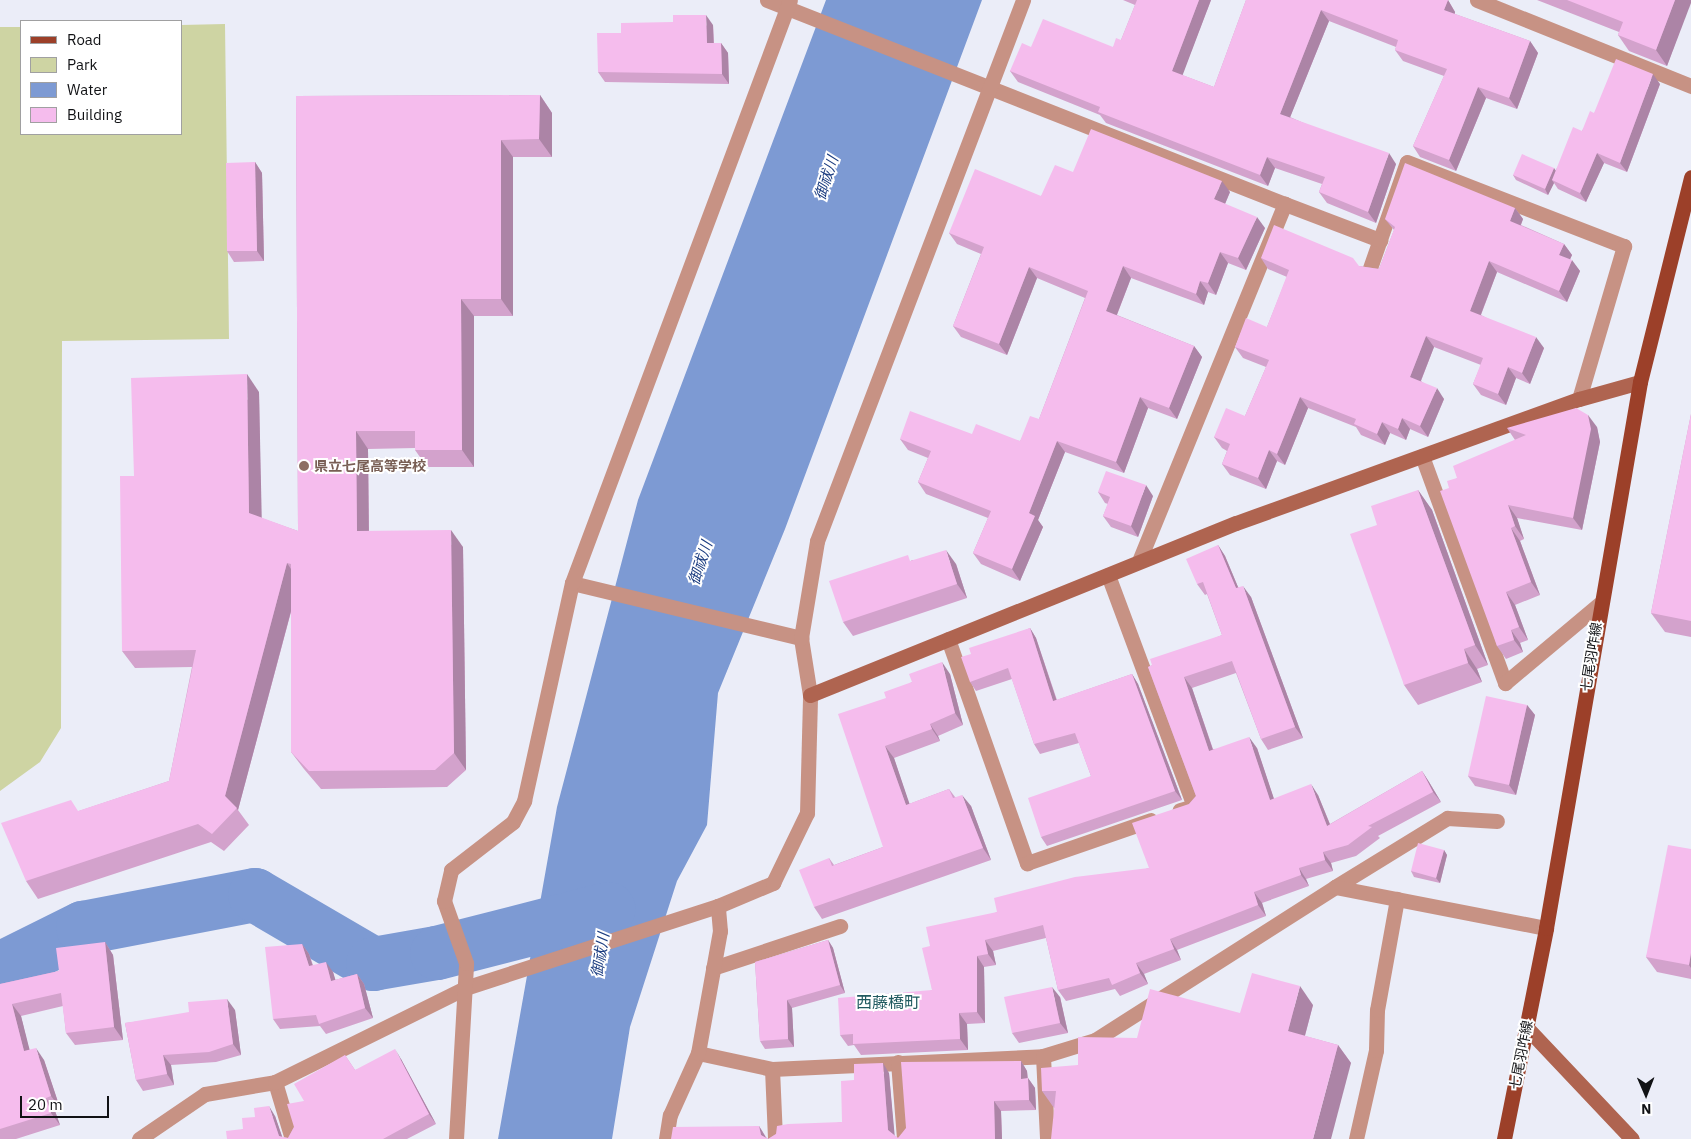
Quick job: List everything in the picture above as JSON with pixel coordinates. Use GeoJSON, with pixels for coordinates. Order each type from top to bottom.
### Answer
{"type":"FeatureCollection","features":[{"type":"Feature","properties":{"kind":"main road","name":"七尾羽咋線"},"geometry":{"type":"LineString","coordinates":[[1504,1139],[1546,928],[1599,604],[1640,382],[1691,177]]}},
{"type":"Feature","properties":{"kind":"street"},"geometry":{"type":"LineString","coordinates":[[767,0],[788,2],[987,88],[1380,240]]}},
{"type":"Feature","properties":{"kind":"street"},"geometry":{"type":"LineString","coordinates":[[139,1139],[205,1094],[275,1082],[465,988],[718,906],[773,882],[807,813],[810,695],[801,638],[817,541],[987,88],[1023,0]]}},
{"type":"Feature","properties":{"kind":"street"},"geometry":{"type":"LineString","coordinates":[[1477,0],[1691,86]]}},
{"type":"Feature","properties":{"kind":"street"},"geometry":{"type":"LineString","coordinates":[[456,1139],[466,963],[444,901],[451,870],[513,822],[524,801],[572,584],[788,2]]}},
{"type":"Feature","properties":{"kind":"street"},"geometry":{"type":"LineString","coordinates":[[1370,268],[1408,162],[1624,246],[1579,399]]}},
{"type":"Feature","properties":{"kind":"street"},"geometry":{"type":"LineString","coordinates":[[1139,561],[1285,204]]}},
{"type":"Feature","properties":{"kind":"street"},"geometry":{"type":"LineString","coordinates":[[810,695],[1139,561],[1579,399],[1640,382]]}},
{"type":"Feature","properties":{"kind":"street"},"geometry":{"type":"LineString","coordinates":[[1422,456],[1505,683],[1599,604]]}},
{"type":"Feature","properties":{"kind":"street"},"geometry":{"type":"LineString","coordinates":[[948,639],[1026,863],[1194,806],[1108,575]]}},
{"type":"Feature","properties":{"kind":"street"},"geometry":{"type":"LineString","coordinates":[[572,584],[801,638]]}},
{"type":"Feature","properties":{"kind":"street"},"geometry":{"type":"LineString","coordinates":[[698,1053],[772,1068],[1043,1056],[1096,1040],[1335,886],[1446,818],[1498,821]]}},
{"type":"Feature","properties":{"kind":"street"},"geometry":{"type":"LineString","coordinates":[[1335,886],[1546,928]]}},
{"type":"Feature","properties":{"kind":"street"},"geometry":{"type":"LineString","coordinates":[[1356,1139],[1376,1050],[1377,1010],[1397,899]]}},
{"type":"Feature","properties":{"kind":"street"},"geometry":{"type":"LineString","coordinates":[[666,1139],[670,1115],[698,1053],[720,931],[718,906]]}},
{"type":"Feature","properties":{"kind":"street"},"geometry":{"type":"LineString","coordinates":[[713,968],[840,926]]}},
{"type":"Feature","properties":{"kind":"street"},"geometry":{"type":"LineString","coordinates":[[1526,1027],[1632,1139]]}},
{"type":"Feature","properties":{"kind":"street"},"geometry":{"type":"LineString","coordinates":[[1043,1056],[1047,1139]]}},
{"type":"Feature","properties":{"kind":"street"},"geometry":{"type":"LineString","coordinates":[[898,1062],[904,1139]]}},
{"type":"Feature","properties":{"kind":"street"},"geometry":{"type":"LineString","coordinates":[[772,1068],[775,1139]]}},
{"type":"Feature","properties":{"kind":"street"},"geometry":{"type":"LineString","coordinates":[[275,1082],[292,1139]]}},
{"type":"Feature","properties":{"kind":"green space"},"geometry":{"type":"Polygon","coordinates":[[[225,24],[229,339],[62,341],[61,728],[40,762],[0,791],[0,27],[20,27],[20,135],[182,135],[182,25],[225,24]]]}},
{"type":"Feature","properties":{"kind":"water","name":"御祓川"},"geometry":{"type":"Polygon","coordinates":[[[826,0],[982,0],[785,529],[718,693],[707,825],[677,881],[630,1027],[612,1139],[498,1139],[557,807],[638,500],[826,0]]]}},
{"type":"Feature","properties":{"kind":"building"},"geometry":{"type":"Polygon","coordinates":[[[1137,0],[1199,0],[1172,71],[1214,87],[1246,0],[1448,0],[1444,10],[1530,41],[1509,98],[1478,87],[1449,160],[1413,146],[1447,69],[1395,50],[1398,40],[1321,10],[1280,114],[1389,153],[1368,212],[1319,192],[1325,177],[1267,157],[1260,175],[1098,112],[1100,107],[1010,71],[1022,43],[1031,47],[1043,19],[1113,47],[1116,38],[1121,40],[1137,0]]]}},
{"type":"Feature","properties":{"kind":"building"},"geometry":{"type":"Polygon","coordinates":[[[1567,0],[1675,0],[1656,50],[1618,35],[1623,22],[1567,0]]]}},
{"type":"Feature","properties":{"kind":"building"},"geometry":{"type":"Polygon","coordinates":[[[673,15],[706,15],[707,43],[721,43],[722,74],[598,72],[597,33],[621,33],[621,23],[673,22],[673,15]]]}},
{"type":"Feature","properties":{"kind":"building"},"geometry":{"type":"Polygon","coordinates":[[[1616,59],[1653,74],[1620,163],[1597,153],[1580,193],[1552,180],[1573,127],[1582,131],[1590,111],[1594,113],[1616,59]]]}},
{"type":"Feature","properties":{"kind":"building"},"geometry":{"type":"Polygon","coordinates":[[[540,95],[539,139],[501,140],[501,299],[461,299],[462,450],[415,450],[415,431],[356,431],[357,531],[451,530],[454,753],[435,770],[309,771],[291,752],[291,564],[287,563],[225,796],[237,808],[212,834],[198,824],[26,881],[1,823],[71,800],[78,811],[169,781],[196,650],[122,651],[120,476],[134,476],[131,378],[247,374],[249,513],[298,531],[296,96],[540,95]]]}},
{"type":"Feature","properties":{"kind":"building"},"geometry":{"type":"Polygon","coordinates":[[[1091,129],[1222,181],[1214,199],[1257,217],[1238,258],[1220,252],[1208,283],[1200,281],[1196,294],[1123,266],[1106,311],[1194,346],[1169,408],[1140,397],[1116,462],[1057,441],[1029,513],[1035,516],[1012,569],[973,553],[991,511],[918,482],[931,451],[900,439],[910,411],[972,434],[976,424],[1020,441],[1030,416],[1039,419],[1088,291],[1029,267],[999,344],[953,326],[984,247],[949,233],[975,169],[1041,196],[1055,165],[1073,172],[1091,129]]]}},
{"type":"Feature","properties":{"kind":"building"},"geometry":{"type":"Polygon","coordinates":[[[1522,154],[1554,168],[1545,189],[1513,175],[1522,154]]]}},
{"type":"Feature","properties":{"kind":"building"},"geometry":{"type":"Polygon","coordinates":[[[255,162],[257,251],[227,251],[226,163],[255,162]]]}},
{"type":"Feature","properties":{"kind":"building"},"geometry":{"type":"Polygon","coordinates":[[[1405,163],[1515,208],[1510,221],[1564,244],[1559,255],[1572,260],[1559,291],[1489,261],[1470,311],[1536,337],[1522,373],[1508,367],[1498,394],[1473,384],[1483,358],[1426,336],[1410,377],[1437,388],[1420,426],[1402,418],[1398,429],[1382,422],[1377,434],[1354,424],[1356,419],[1300,397],[1277,454],[1269,450],[1258,478],[1222,464],[1230,444],[1214,437],[1226,408],[1245,416],[1269,360],[1235,347],[1246,318],[1267,327],[1289,270],[1261,258],[1274,225],[1353,258],[1359,266],[1379,269],[1395,227],[1385,219],[1405,163]]]}},
{"type":"Feature","properties":{"kind":"building"},"geometry":{"type":"Polygon","coordinates":[[[1576,408],[1588,415],[1591,429],[1573,518],[1508,505],[1515,526],[1511,528],[1531,582],[1506,592],[1519,627],[1511,630],[1514,640],[1497,646],[1440,491],[1449,488],[1447,481],[1457,478],[1453,466],[1526,435],[1507,428],[1576,408]]]}},
{"type":"Feature","properties":{"kind":"building"},"geometry":{"type":"Polygon","coordinates":[[[1691,414],[1691,621],[1651,613],[1691,414]]]}},
{"type":"Feature","properties":{"kind":"building"},"geometry":{"type":"Polygon","coordinates":[[[1106,471],[1146,485],[1131,526],[1103,516],[1110,497],[1098,492],[1106,471]]]}},
{"type":"Feature","properties":{"kind":"building"},"geometry":{"type":"Polygon","coordinates":[[[1418,490],[1475,645],[1464,649],[1468,663],[1404,685],[1350,534],[1377,525],[1371,506],[1418,490]]]}},
{"type":"Feature","properties":{"kind":"building"},"geometry":{"type":"Polygon","coordinates":[[[1218,545],[1236,588],[1243,586],[1295,727],[1261,739],[1232,661],[1184,677],[1209,751],[1249,737],[1270,800],[1311,784],[1327,826],[1422,771],[1433,792],[1368,826],[1372,827],[1348,845],[1323,852],[1325,860],[1299,868],[1301,875],[1254,892],[1258,905],[1170,939],[1174,949],[1136,963],[1140,973],[1112,985],[1109,978],[1058,990],[1043,925],[985,940],[988,954],[977,956],[977,1012],[959,1013],[960,1039],[853,1044],[853,1034],[840,1035],[838,998],[932,990],[922,948],[930,946],[926,927],[997,912],[994,898],[1075,877],[1149,868],[1132,823],[1189,804],[1196,796],[1148,667],[1152,665],[1150,659],[1222,635],[1203,582],[1197,584],[1186,559],[1218,545]]]}},
{"type":"Feature","properties":{"kind":"building"},"geometry":{"type":"Polygon","coordinates":[[[946,550],[957,584],[843,622],[829,581],[908,555],[910,561],[946,550]]]}},
{"type":"Feature","properties":{"kind":"building"},"geometry":{"type":"Polygon","coordinates":[[[1030,628],[1053,701],[1132,674],[1175,791],[1041,837],[1028,798],[1091,776],[1075,733],[1034,744],[1008,668],[970,682],[961,657],[971,654],[969,648],[1030,628]]]}},
{"type":"Feature","properties":{"kind":"building"},"geometry":{"type":"Polygon","coordinates":[[[942,662],[955,713],[930,724],[932,729],[885,746],[906,805],[949,789],[953,798],[962,795],[983,848],[814,907],[799,870],[829,858],[832,866],[883,847],[838,714],[886,698],[884,692],[912,682],[909,674],[942,662]]]}},
{"type":"Feature","properties":{"kind":"building"},"geometry":{"type":"Polygon","coordinates":[[[1486,696],[1527,705],[1509,785],[1468,776],[1486,696]]]}},
{"type":"Feature","properties":{"kind":"building"},"geometry":{"type":"Polygon","coordinates":[[[1418,843],[1444,850],[1436,878],[1411,871],[1418,843]]]}},
{"type":"Feature","properties":{"kind":"building"},"geometry":{"type":"Polygon","coordinates":[[[1668,845],[1691,849],[1691,953],[1689,965],[1646,957],[1668,845]]]}},
{"type":"Feature","properties":{"kind":"building"},"geometry":{"type":"Polygon","coordinates":[[[828,940],[840,985],[787,1000],[788,1039],[760,1041],[755,962],[828,940]]]}},
{"type":"Feature","properties":{"kind":"building"},"geometry":{"type":"Polygon","coordinates":[[[105,942],[114,1027],[66,1033],[61,993],[12,1004],[24,1051],[36,1048],[51,1096],[46,1098],[51,1113],[0,1129],[0,984],[59,971],[56,948],[105,942]]]}},
{"type":"Feature","properties":{"kind":"building"},"geometry":{"type":"Polygon","coordinates":[[[302,944],[309,966],[326,962],[331,981],[357,974],[365,1008],[319,1024],[316,1015],[273,1019],[265,947],[302,944]]]}},
{"type":"Feature","properties":{"kind":"building"},"geometry":{"type":"Polygon","coordinates":[[[1252,973],[1300,986],[1288,1031],[1338,1045],[1313,1139],[1051,1139],[1056,1091],[1042,1091],[1041,1068],[1078,1065],[1078,1037],[1137,1038],[1150,989],[1240,1013],[1252,973]]]}},
{"type":"Feature","properties":{"kind":"building"},"geometry":{"type":"Polygon","coordinates":[[[1052,987],[1060,1023],[1012,1033],[1004,997],[1052,987]]]}},
{"type":"Feature","properties":{"kind":"building"},"geometry":{"type":"Polygon","coordinates":[[[227,999],[233,1044],[209,1052],[163,1055],[167,1074],[136,1080],[125,1023],[189,1012],[188,1002],[227,999]]]}},
{"type":"Feature","properties":{"kind":"building"},"geometry":{"type":"Polygon","coordinates":[[[395,1049],[429,1114],[383,1139],[227,1139],[226,1131],[243,1129],[242,1118],[255,1117],[254,1108],[269,1106],[279,1136],[288,1138],[294,1127],[287,1104],[304,1101],[294,1084],[345,1055],[355,1070],[395,1049]]]}},
{"type":"Feature","properties":{"kind":"building"},"geometry":{"type":"Polygon","coordinates":[[[1021,1061],[1021,1079],[1028,1078],[1029,1100],[994,1101],[995,1139],[768,1139],[776,1134],[777,1126],[842,1122],[841,1081],[854,1080],[854,1064],[883,1063],[888,1130],[898,1138],[906,1128],[901,1062],[1021,1061]]]}},
{"type":"Feature","properties":{"kind":"building"},"geometry":{"type":"Polygon","coordinates":[[[759,1126],[761,1135],[768,1139],[671,1139],[673,1127],[759,1126]]]}},
{"type":"Feature","properties":{"kind":"waterway"},"geometry":{"type":"LineString","coordinates":[[0,969],[83,928],[255,895],[373,964],[437,953],[608,909]]}},
{"type":"Feature","properties":{"kind":"place","name":"県立七尾高等学校"},"geometry":{"type":"Point","coordinates":[304,466]}},
{"type":"Feature","properties":{"kind":"district","name":"西藤橋町"},"geometry":{"type":"Point","coordinates":[888,1002]}}]}
